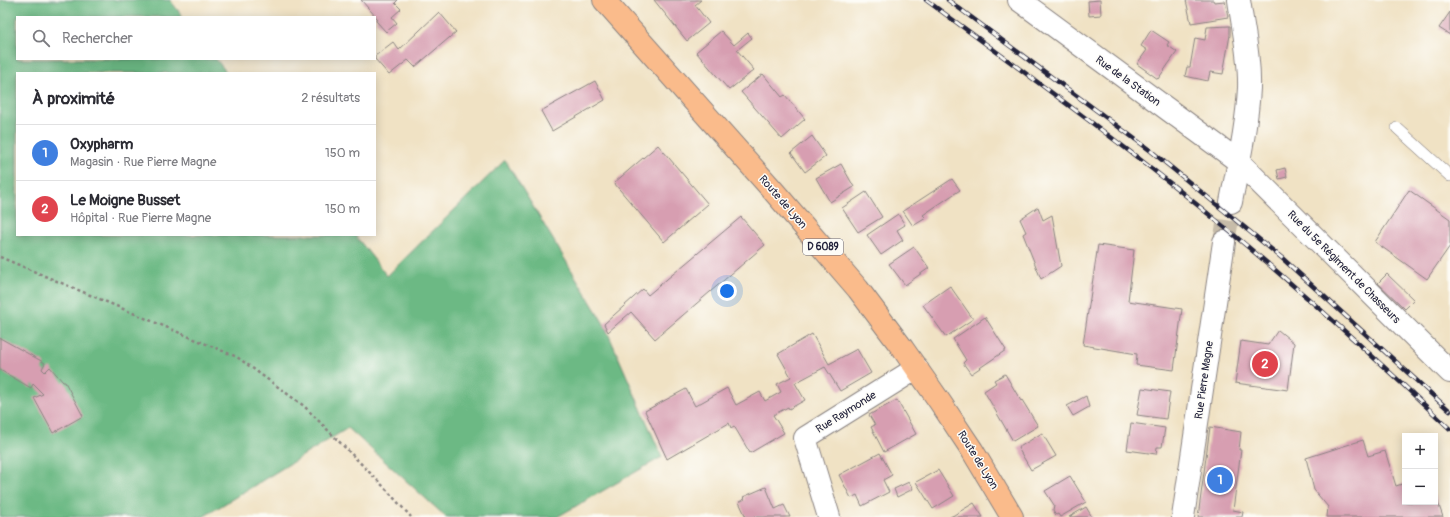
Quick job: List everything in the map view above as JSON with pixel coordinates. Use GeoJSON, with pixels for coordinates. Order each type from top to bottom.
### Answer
{"type":"FeatureCollection","features":[{"type":"Feature","properties":{"kind":"main road","name":"Route de Lyon"},"geometry":{"type":"LineString","coordinates":[[604,0],[858,289],[917,368],[972,450],[1012,517]]}},
{"type":"Feature","properties":{"kind":"street","name":"Rue de la Station"},"geometry":{"type":"LineString","coordinates":[[1019,0],[1238,162]]}},
{"type":"Feature","properties":{"kind":"street"},"geometry":{"type":"LineString","coordinates":[[1231,202],[1245,122],[1249,87],[1248,59],[1239,0]]}},
{"type":"Feature","properties":{"kind":"street","name":"Rue du 5e Régiment de Chasseurs"},"geometry":{"type":"LineString","coordinates":[[1238,162],[1450,372]]}},
{"type":"Feature","properties":{"kind":"street","name":"Rue Pierre Magne"},"geometry":{"type":"LineString","coordinates":[[1183,517],[1224,242]]}},
{"type":"Feature","properties":{"kind":"street","name":"Rue Raymonde"},"geometry":{"type":"LineString","coordinates":[[829,517],[805,438],[917,368]]}},
{"type":"Feature","properties":{"kind":"lane"},"geometry":{"type":"LineString","coordinates":[[1397,128],[1450,176]]}},
{"type":"Feature","properties":{"kind":"path"},"geometry":{"type":"LineString","coordinates":[[0,257],[236,357],[304,406],[384,487],[411,517]]}},
{"type":"Feature","properties":{"kind":"green space"},"geometry":{"type":"Polygon","coordinates":[[[0,0],[170,0],[182,16],[16,16],[16,60],[217,60],[226,72],[16,72],[16,236],[356,236],[387,276],[505,160],[604,324],[662,457],[557,517],[446,517],[348,428],[203,517],[0,517],[0,0]]]}},
{"type":"Feature","properties":{"kind":"building"},"geometry":{"type":"Polygon","coordinates":[[[361,0],[398,0],[395,3],[401,9],[392,17],[397,23],[386,32],[376,21],[377,18],[361,0]]]}},
{"type":"Feature","properties":{"kind":"building"},"geometry":{"type":"Polygon","coordinates":[[[654,0],[701,0],[695,5],[709,23],[687,41],[654,0]]]}},
{"type":"Feature","properties":{"kind":"building"},"geometry":{"type":"Polygon","coordinates":[[[1100,0],[1101,15],[1089,16],[1088,1],[1100,0]]]}},
{"type":"Feature","properties":{"kind":"building"},"geometry":{"type":"Polygon","coordinates":[[[1186,0],[1213,0],[1214,2],[1225,1],[1228,17],[1191,23],[1186,0]]]}},
{"type":"Feature","properties":{"kind":"building"},"geometry":{"type":"Polygon","coordinates":[[[439,12],[456,32],[415,67],[408,60],[389,75],[376,60],[376,55],[393,42],[399,50],[439,12]]]}},
{"type":"Feature","properties":{"kind":"building"},"geometry":{"type":"Polygon","coordinates":[[[1450,12],[1450,35],[1439,28],[1450,12]]]}},
{"type":"Feature","properties":{"kind":"building"},"geometry":{"type":"Polygon","coordinates":[[[1230,26],[1230,35],[1223,74],[1210,72],[1208,81],[1185,76],[1187,67],[1190,67],[1195,38],[1205,40],[1207,27],[1230,26]]]}},
{"type":"Feature","properties":{"kind":"building"},"geometry":{"type":"Polygon","coordinates":[[[1151,30],[1169,42],[1167,45],[1177,52],[1158,79],[1137,64],[1147,50],[1141,46],[1151,30]]]}},
{"type":"Feature","properties":{"kind":"building"},"geometry":{"type":"Polygon","coordinates":[[[721,31],[734,45],[748,33],[752,38],[737,50],[754,70],[729,90],[696,52],[721,31]]]}},
{"type":"Feature","properties":{"kind":"building"},"geometry":{"type":"Polygon","coordinates":[[[763,74],[782,97],[785,95],[805,119],[782,139],[741,92],[763,74]]]}},
{"type":"Feature","properties":{"kind":"building"},"geometry":{"type":"Polygon","coordinates":[[[595,81],[605,100],[552,131],[541,111],[595,81]]]}},
{"type":"Feature","properties":{"kind":"building"},"geometry":{"type":"Polygon","coordinates":[[[812,136],[826,156],[805,172],[791,153],[812,136]]]}},
{"type":"Feature","properties":{"kind":"building"},"geometry":{"type":"Polygon","coordinates":[[[658,145],[708,204],[664,242],[614,183],[658,145]]]}},
{"type":"Feature","properties":{"kind":"building"},"geometry":{"type":"Polygon","coordinates":[[[841,164],[854,187],[830,202],[816,178],[841,164]]]}},
{"type":"Feature","properties":{"kind":"building"},"geometry":{"type":"Polygon","coordinates":[[[1285,168],[1287,177],[1279,179],[1277,170],[1285,168]]]}},
{"type":"Feature","properties":{"kind":"building"},"geometry":{"type":"Polygon","coordinates":[[[952,179],[960,190],[923,215],[926,218],[913,226],[903,211],[952,179]]]}},
{"type":"Feature","properties":{"kind":"building"},"geometry":{"type":"Polygon","coordinates":[[[1409,190],[1450,219],[1450,246],[1427,279],[1375,242],[1409,190]]]}},
{"type":"Feature","properties":{"kind":"building"},"geometry":{"type":"Polygon","coordinates":[[[866,192],[882,217],[858,232],[842,208],[866,192]]]}},
{"type":"Feature","properties":{"kind":"building"},"geometry":{"type":"Polygon","coordinates":[[[1038,207],[1043,220],[1052,215],[1061,266],[1041,279],[1023,234],[1026,232],[1020,219],[1038,207]]]}},
{"type":"Feature","properties":{"kind":"building"},"geometry":{"type":"Polygon","coordinates":[[[898,214],[905,225],[897,230],[903,240],[881,255],[867,235],[898,214]]]}},
{"type":"Feature","properties":{"kind":"building"},"geometry":{"type":"Polygon","coordinates":[[[741,217],[765,245],[655,339],[631,312],[608,332],[604,324],[643,289],[648,295],[741,217]]]}},
{"type":"Feature","properties":{"kind":"building"},"geometry":{"type":"Polygon","coordinates":[[[1098,245],[1134,250],[1128,301],[1182,309],[1174,370],[1136,365],[1137,354],[1083,345],[1098,245]]]}},
{"type":"Feature","properties":{"kind":"building"},"geometry":{"type":"Polygon","coordinates":[[[914,247],[929,268],[905,285],[889,264],[914,247]]]}},
{"type":"Feature","properties":{"kind":"building"},"geometry":{"type":"Polygon","coordinates":[[[1387,274],[1414,300],[1405,309],[1378,283],[1387,274]]]}},
{"type":"Feature","properties":{"kind":"building"},"geometry":{"type":"Polygon","coordinates":[[[950,286],[973,319],[946,337],[923,305],[950,286]]]}},
{"type":"Feature","properties":{"kind":"building"},"geometry":{"type":"Polygon","coordinates":[[[985,317],[1006,350],[971,374],[963,363],[966,360],[953,339],[985,317]]]}},
{"type":"Feature","properties":{"kind":"building"},"geometry":{"type":"Polygon","coordinates":[[[1278,330],[1294,343],[1288,390],[1235,383],[1241,341],[1268,345],[1278,330]]]}},
{"type":"Feature","properties":{"kind":"building"},"geometry":{"type":"Polygon","coordinates":[[[812,334],[829,364],[857,349],[871,373],[840,391],[825,367],[795,383],[805,400],[789,409],[788,407],[773,415],[784,433],[750,453],[734,426],[731,428],[729,423],[667,459],[645,411],[686,389],[695,406],[727,388],[736,405],[760,392],[765,401],[781,392],[777,384],[791,377],[778,354],[812,334]]]}},
{"type":"Feature","properties":{"kind":"building"},"geometry":{"type":"Polygon","coordinates":[[[0,338],[45,363],[42,369],[45,372],[50,367],[63,382],[65,382],[83,416],[53,433],[34,398],[43,394],[33,384],[31,388],[0,370],[0,338]]]}},
{"type":"Feature","properties":{"kind":"building"},"geometry":{"type":"Polygon","coordinates":[[[1005,374],[1038,426],[1013,441],[984,391],[996,383],[994,380],[1005,374]]]}},
{"type":"Feature","properties":{"kind":"building"},"geometry":{"type":"Polygon","coordinates":[[[1142,388],[1170,392],[1166,419],[1137,415],[1142,388]]]}},
{"type":"Feature","properties":{"kind":"building"},"geometry":{"type":"Polygon","coordinates":[[[1086,396],[1089,407],[1073,416],[1067,406],[1086,396]]]}},
{"type":"Feature","properties":{"kind":"building"},"geometry":{"type":"Polygon","coordinates":[[[897,400],[916,434],[884,452],[871,427],[875,425],[869,415],[897,400]]]}},
{"type":"Feature","properties":{"kind":"building"},"geometry":{"type":"Polygon","coordinates":[[[1131,423],[1165,428],[1162,447],[1157,447],[1156,454],[1127,450],[1131,423]]]}},
{"type":"Feature","properties":{"kind":"building"},"geometry":{"type":"Polygon","coordinates":[[[1210,427],[1241,432],[1239,450],[1241,450],[1233,510],[1243,512],[1242,517],[1198,517],[1210,427]]]}},
{"type":"Feature","properties":{"kind":"building"},"geometry":{"type":"Polygon","coordinates":[[[1042,433],[1056,456],[1031,470],[1018,448],[1042,433]]]}},
{"type":"Feature","properties":{"kind":"building"},"geometry":{"type":"Polygon","coordinates":[[[1363,440],[1368,456],[1385,451],[1396,486],[1402,484],[1402,505],[1438,505],[1438,503],[1443,517],[1327,517],[1328,507],[1314,490],[1306,458],[1363,440]]]}},
{"type":"Feature","properties":{"kind":"building"},"geometry":{"type":"Polygon","coordinates":[[[880,453],[892,475],[883,480],[889,492],[862,506],[857,495],[851,498],[839,475],[880,453]]]}},
{"type":"Feature","properties":{"kind":"building"},"geometry":{"type":"Polygon","coordinates":[[[938,470],[954,496],[933,509],[916,482],[938,470]]]}},
{"type":"Feature","properties":{"kind":"building"},"geometry":{"type":"Polygon","coordinates":[[[1070,476],[1086,502],[1060,517],[1058,514],[1056,515],[1053,510],[1054,505],[1045,491],[1070,476]]]}},
{"type":"Feature","properties":{"kind":"building"},"geometry":{"type":"Polygon","coordinates":[[[909,482],[913,489],[897,497],[894,489],[909,482]]]}},
{"type":"Feature","properties":{"kind":"building"},"geometry":{"type":"Polygon","coordinates":[[[766,487],[775,509],[784,505],[790,517],[746,517],[739,502],[745,499],[743,497],[766,487]]]}},
{"type":"Feature","properties":{"kind":"building"},"geometry":{"type":"Polygon","coordinates":[[[974,503],[983,517],[950,517],[954,515],[974,503]]]}},
{"type":"Feature","properties":{"kind":"building"},"geometry":{"type":"Polygon","coordinates":[[[1086,507],[1092,517],[1069,517],[1086,507]]]}},
{"type":"Feature","properties":{"kind":"tunnel"},"geometry":{"type":"LineString","coordinates":[[1224,242],[1231,202]]}},
{"type":"Feature","properties":{"kind":"railway"},"geometry":{"type":"LineString","coordinates":[[926,0],[1115,140],[1182,192],[1261,257],[1338,325],[1450,429]]}},
{"type":"Feature","properties":{"kind":"railway"},"geometry":{"type":"LineString","coordinates":[[948,0],[1151,151],[1282,258],[1450,411]]}},
{"type":"Feature","properties":{"kind":"place","name":"Le Moigne Busset"},"geometry":{"type":"Point","coordinates":[1265,364]}},
{"type":"Feature","properties":{"kind":"place","name":"Oxypharm"},"geometry":{"type":"Point","coordinates":[1220,480]}}]}
